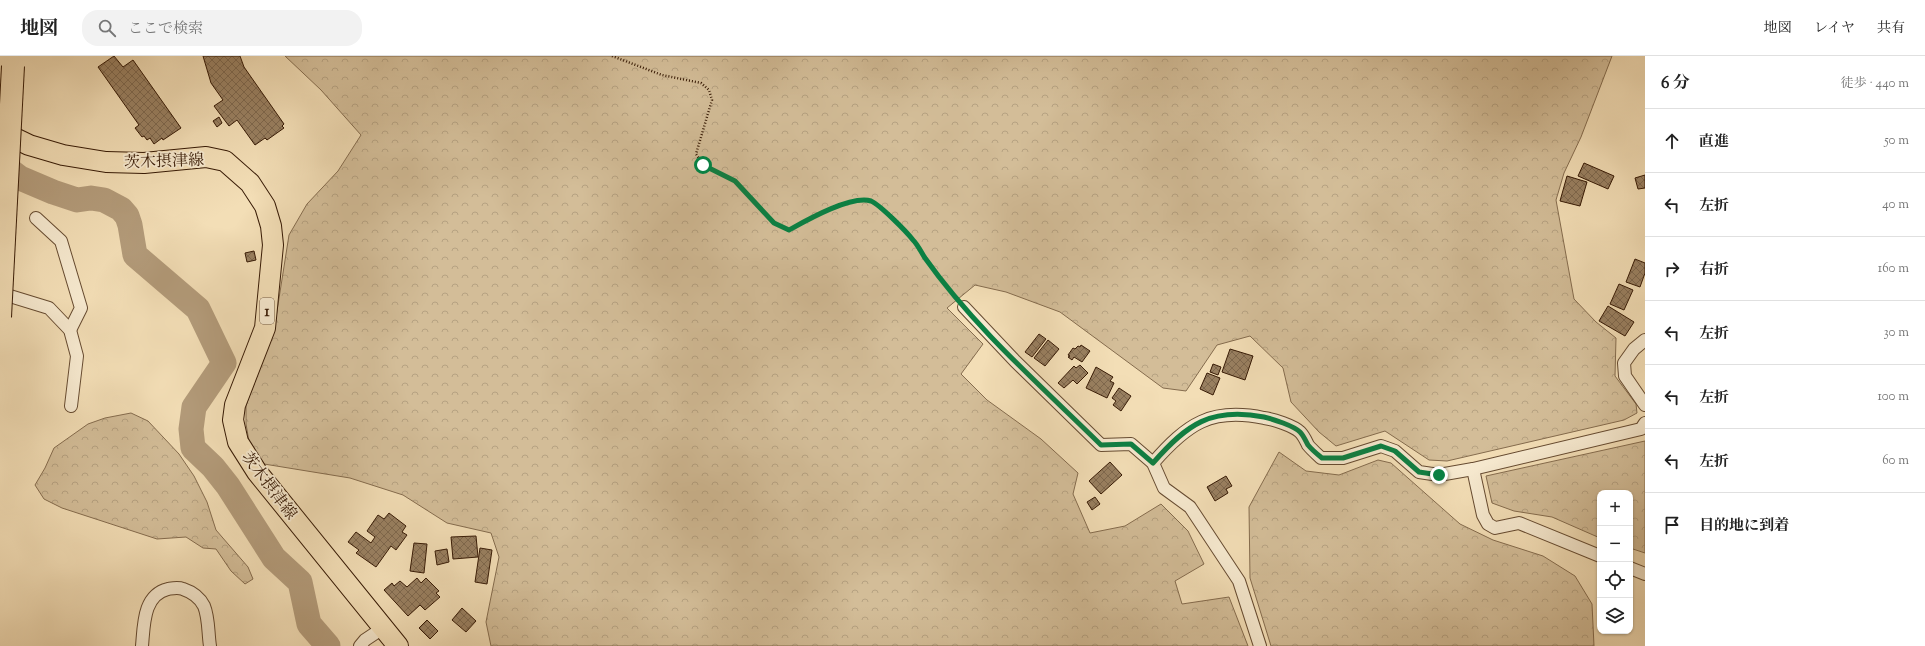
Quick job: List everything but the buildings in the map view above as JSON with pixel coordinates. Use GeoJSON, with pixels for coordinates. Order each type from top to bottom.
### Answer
{"type":"FeatureCollection","features":[{"type":"Feature","properties":{"kind":"highway"},"geometry":{"type":"LineString","coordinates":[[0,317],[13,66]]}},
{"type":"Feature","properties":{"kind":"main road","name":"茨木摂津線"},"geometry":{"type":"LineString","coordinates":[[0,131],[29,145],[62,155],[106,162],[144,163],[206,157],[225,161],[250,183],[265,206],[271,226],[273,245],[266,328],[235,405],[233,420],[238,442],[257,472],[398,646]]}},
{"type":"Feature","properties":{"kind":"street"},"geometry":{"type":"LineString","coordinates":[[36,218],[61,241],[81,308],[70,330]]}},
{"type":"Feature","properties":{"kind":"street"},"geometry":{"type":"LineString","coordinates":[[0,293],[49,308],[70,330],[77,356],[71,406]]}},
{"type":"Feature","properties":{"kind":"street"},"geometry":{"type":"LineString","coordinates":[[964,307],[1015,361],[1101,445],[1131,444],[1153,463],[1164,488],[1190,507],[1239,581],[1260,646]]}},
{"type":"Feature","properties":{"kind":"street"},"geometry":{"type":"LineString","coordinates":[[1645,340],[1634,349],[1624,363],[1625,376],[1645,405]]}},
{"type":"Feature","properties":{"kind":"street"},"geometry":{"type":"LineString","coordinates":[[1153,463],[1171,442],[1191,426],[1216,415],[1243,413],[1273,419],[1300,432],[1310,447],[1322,458],[1343,458],[1381,446],[1395,451],[1419,472],[1439,475],[1473,469],[1641,429],[1645,423]]}},
{"type":"Feature","properties":{"kind":"street"},"geometry":{"type":"LineString","coordinates":[[1473,469],[1483,515],[1488,524],[1495,528],[1519,523],[1597,555]]}},
{"type":"Feature","properties":{"kind":"street"},"geometry":{"type":"LineString","coordinates":[[1633,569],[1645,574]]}},
{"type":"Feature","properties":{"kind":"street"},"geometry":{"type":"LineString","coordinates":[[142,646],[146,615],[149,605],[156,594],[179,588],[199,598],[204,606],[210,646]]}},
{"type":"Feature","properties":{"kind":"street"},"geometry":{"type":"LineString","coordinates":[[360,646],[365,640],[383,628]]}},
{"type":"Feature","properties":{"kind":"path"},"geometry":{"type":"LineString","coordinates":[[612,56],[662,75],[701,83],[709,90],[712,100],[696,154],[703,165],[735,181],[774,223],[789,230],[849,202],[870,201],[890,216],[914,241],[944,285],[964,307]]}},
{"type":"Feature","properties":{"kind":"green space"},"geometry":{"type":"Polygon","coordinates":[[[285,56],[1612,56],[1581,137],[1564,173],[1556,200],[1574,299],[1596,322],[1616,338],[1615,376],[1636,404],[1637,413],[1624,420],[1447,461],[1429,460],[1385,431],[1336,446],[1319,432],[1291,402],[1283,368],[1250,336],[1217,345],[1186,391],[1163,388],[1060,312],[1006,292],[975,285],[947,308],[983,344],[961,374],[987,400],[1041,439],[1078,473],[1073,494],[1090,533],[1125,526],[1161,504],[1188,531],[1204,564],[1175,581],[1182,604],[1229,597],[1248,646],[491,646],[486,622],[499,557],[491,533],[447,523],[403,495],[350,478],[264,464],[250,447],[246,424],[246,405],[274,330],[289,235],[307,204],[338,171],[361,135],[321,90],[285,56]]]}},
{"type":"Feature","properties":{"kind":"green space"},"geometry":{"type":"Polygon","coordinates":[[[131,413],[148,421],[179,454],[194,476],[207,502],[216,530],[248,567],[253,579],[245,584],[231,571],[216,549],[203,548],[186,537],[157,539],[62,508],[44,499],[35,485],[54,448],[88,424],[105,418],[131,413]]]}},
{"type":"Feature","properties":{"kind":"green space"},"geometry":{"type":"Polygon","coordinates":[[[1645,441],[1645,553],[1633,549],[1633,490],[1597,490],[1597,537],[1552,517],[1514,511],[1492,503],[1486,476],[1645,441]]]}},
{"type":"Feature","properties":{"kind":"green space"},"geometry":{"type":"Polygon","coordinates":[[[1279,452],[1306,471],[1339,475],[1378,460],[1391,463],[1460,524],[1493,540],[1543,556],[1575,576],[1592,604],[1594,646],[1271,646],[1250,578],[1249,507],[1279,452]]]}},
{"type":"Feature","properties":{"kind":"waterway"},"geometry":{"type":"LineString","coordinates":[[0,163],[20,178],[53,192],[77,200],[91,198],[104,200],[121,209],[127,216],[130,225],[135,255],[198,309],[224,363],[194,407],[191,429],[193,448],[213,467],[228,486],[274,558],[300,582],[309,624],[328,646]]}},
{"type":"Feature","properties":{"kind":"route"},"geometry":{"type":"LineString","coordinates":[[703,165],[735,181],[774,223],[789,230],[827,210],[849,202],[870,201],[890,216],[914,241],[944,285],[1015,361],[1101,445],[1131,444],[1153,463],[1171,442],[1191,426],[1216,415],[1243,413],[1273,419],[1300,432],[1310,447],[1322,458],[1343,458],[1381,446],[1395,451],[1419,472],[1439,475]]}}]}
